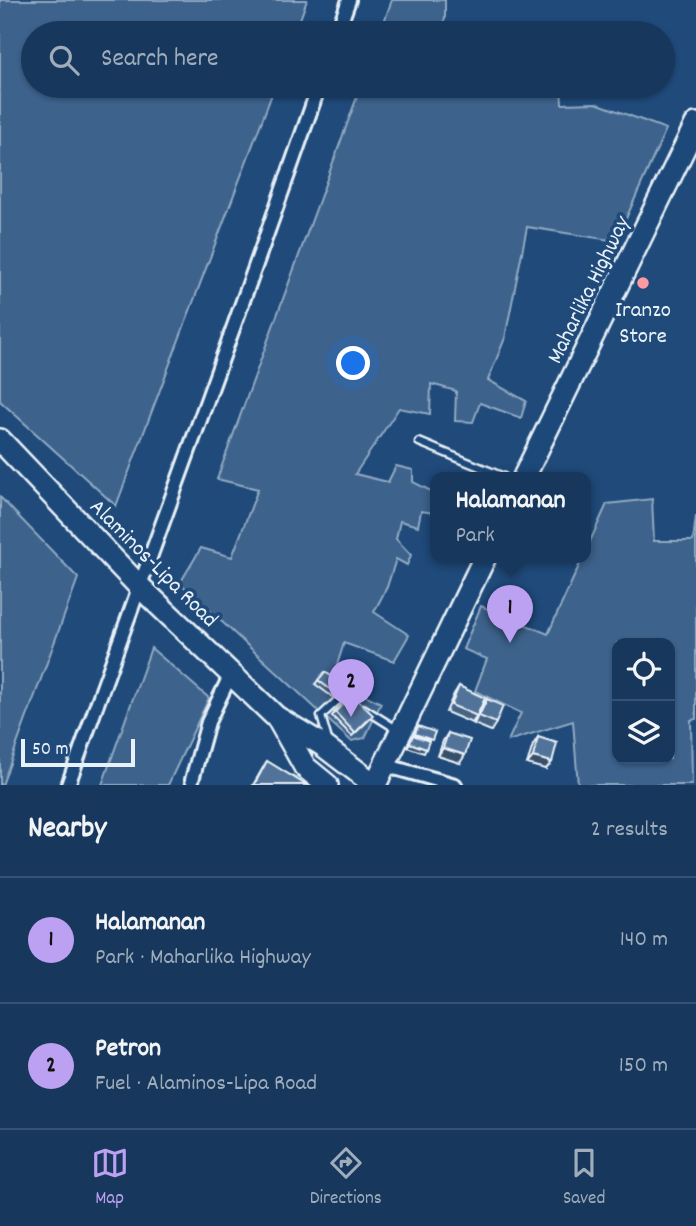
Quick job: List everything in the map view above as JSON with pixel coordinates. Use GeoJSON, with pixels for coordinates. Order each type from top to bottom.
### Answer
{"type":"FeatureCollection","features":[{"type":"Feature","properties":{"kind":"main road","name":"Maharlika Highway"},"geometry":{"type":"LineString","coordinates":[[526,472],[696,124]]}},
{"type":"Feature","properties":{"kind":"main road","name":"Alaminos-Lipa Road"},"geometry":{"type":"LineString","coordinates":[[0,440],[138,585],[276,718],[331,751],[375,785]]}},
{"type":"Feature","properties":{"kind":"main road"},"geometry":{"type":"LineString","coordinates":[[375,785],[482,563]]}},
{"type":"Feature","properties":{"kind":"main road","name":"Alaminos-Lipa Road"},"geometry":{"type":"LineString","coordinates":[[276,718],[305,767],[327,785]]}},
{"type":"Feature","properties":{"kind":"street"},"geometry":{"type":"LineString","coordinates":[[341,21],[349,0]]}},
{"type":"Feature","properties":{"kind":"street"},"geometry":{"type":"LineString","coordinates":[[68,785],[138,585],[232,337],[315,98]]}},
{"type":"Feature","properties":{"kind":"street"},"geometry":{"type":"LineString","coordinates":[[192,780],[208,722],[231,674]]}},
{"type":"Feature","properties":{"kind":"street"},"geometry":{"type":"LineString","coordinates":[[384,765],[455,785]]}},
{"type":"Feature","properties":{"kind":"lane"},"geometry":{"type":"LineString","coordinates":[[419,442],[493,472]]}},
{"type":"Feature","properties":{"kind":"lane"},"geometry":{"type":"LineString","coordinates":[[331,751],[321,716],[340,698],[344,697],[400,731]]}},
{"type":"Feature","properties":{"kind":"shaded area"},"geometry":{"type":"Polygon","coordinates":[[[0,0],[307,0],[299,21],[21,21],[21,98],[270,98],[116,506],[0,401],[0,0]]]}},
{"type":"Feature","properties":{"kind":"shaded area"},"geometry":{"type":"Polygon","coordinates":[[[392,0],[445,0],[444,21],[384,21],[392,0]]]}},
{"type":"Feature","properties":{"kind":"shaded area"},"geometry":{"type":"Polygon","coordinates":[[[357,98],[562,98],[562,104],[596,103],[666,129],[616,241],[527,227],[505,338],[488,380],[526,401],[521,418],[480,403],[473,422],[455,421],[456,391],[431,384],[430,414],[399,408],[355,474],[388,482],[396,466],[413,470],[413,482],[430,490],[430,512],[421,511],[418,526],[400,521],[396,539],[411,555],[407,565],[396,559],[387,587],[374,612],[409,635],[394,661],[344,643],[337,665],[347,679],[348,687],[381,703],[365,738],[351,741],[180,583],[201,548],[232,557],[258,489],[217,479],[357,98]]]}},
{"type":"Feature","properties":{"kind":"shaded area"},"geometry":{"type":"Polygon","coordinates":[[[0,497],[78,578],[2,785],[0,785],[0,497]]]}},
{"type":"Feature","properties":{"kind":"shaded area"},"geometry":{"type":"Polygon","coordinates":[[[652,499],[654,541],[693,541],[696,516],[696,719],[691,720],[692,785],[578,785],[573,721],[508,741],[521,713],[475,691],[487,659],[463,649],[481,606],[548,634],[580,563],[591,563],[591,539],[607,504],[652,499]]]}},
{"type":"Feature","properties":{"kind":"shaded area"},"geometry":{"type":"Polygon","coordinates":[[[151,648],[209,698],[168,785],[102,785],[151,648]]]}},
{"type":"Feature","properties":{"kind":"building"},"geometry":{"type":"Polygon","coordinates":[[[325,672],[343,684],[336,694],[318,680],[325,672]]]}},
{"type":"Feature","properties":{"kind":"building"},"geometry":{"type":"Polygon","coordinates":[[[459,686],[485,698],[477,716],[451,705],[459,686]]]}},
{"type":"Feature","properties":{"kind":"building"},"geometry":{"type":"Polygon","coordinates":[[[352,695],[373,715],[355,733],[335,712],[352,695]]]}},
{"type":"Feature","properties":{"kind":"building"},"geometry":{"type":"Polygon","coordinates":[[[487,699],[503,706],[496,723],[479,716],[487,699]]]}},
{"type":"Feature","properties":{"kind":"building"},"geometry":{"type":"Polygon","coordinates":[[[418,726],[435,732],[432,740],[415,734],[418,726]]]}},
{"type":"Feature","properties":{"kind":"building"},"geometry":{"type":"Polygon","coordinates":[[[448,733],[470,740],[465,755],[443,748],[448,733]]]}},
{"type":"Feature","properties":{"kind":"building"},"geometry":{"type":"Polygon","coordinates":[[[413,735],[429,741],[426,749],[410,743],[413,735]]]}},
{"type":"Feature","properties":{"kind":"building"},"geometry":{"type":"Polygon","coordinates":[[[538,737],[557,743],[552,762],[533,757],[538,737]]]}},
{"type":"Feature","properties":{"kind":"building"},"geometry":{"type":"Polygon","coordinates":[[[267,761],[306,785],[254,785],[267,761]]]}},
{"type":"Feature","properties":{"kind":"place","name":"Iranzo Store"},"geometry":{"type":"Point","coordinates":[643,283]}},
{"type":"Feature","properties":{"kind":"place","name":"Halamanan"},"geometry":{"type":"Point","coordinates":[510,643]}},
{"type":"Feature","properties":{"kind":"place","name":"Petron"},"geometry":{"type":"Point","coordinates":[351,717]}}]}
